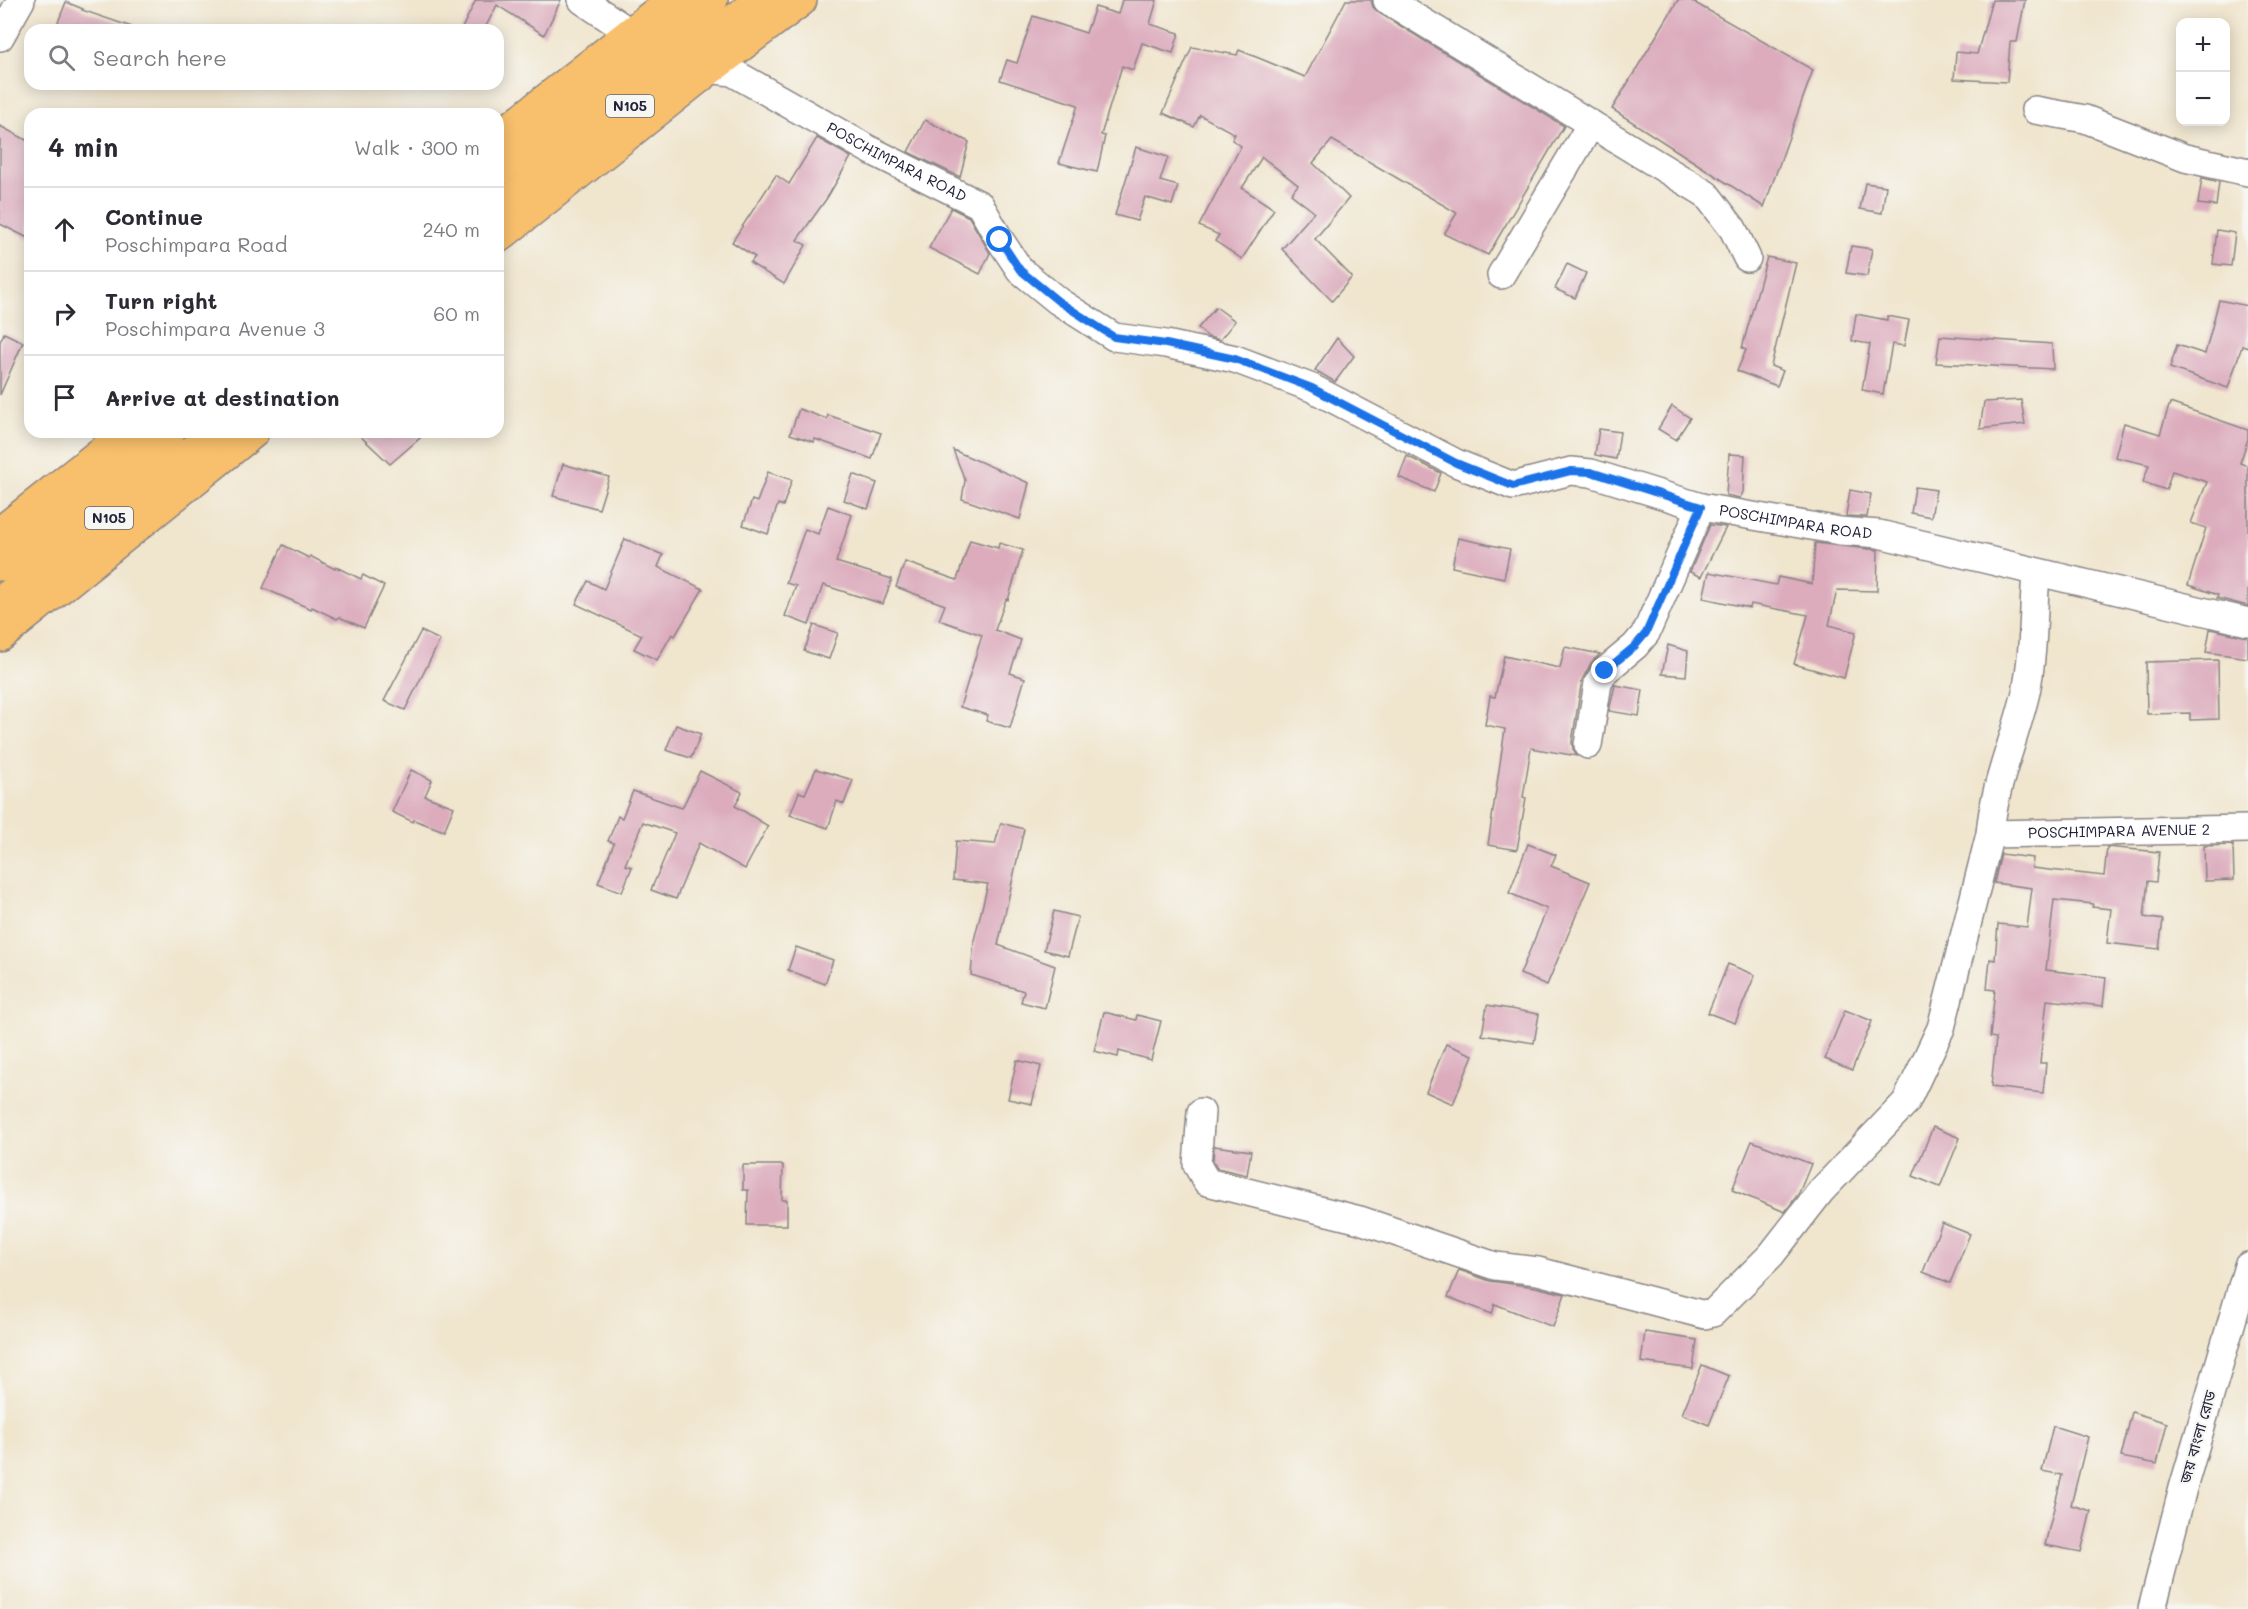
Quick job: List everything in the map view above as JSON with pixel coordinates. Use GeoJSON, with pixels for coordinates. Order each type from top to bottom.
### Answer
{"type":"FeatureCollection","features":[{"type":"Feature","properties":{"kind":"main road"},"geometry":{"type":"LineString","coordinates":[[504,134],[674,0]]}},
{"type":"Feature","properties":{"kind":"main road","name":"N105"},"geometry":{"type":"LineString","coordinates":[[504,164],[711,0]]}},
{"type":"Feature","properties":{"kind":"main road","name":"N105"},"geometry":{"type":"LineString","coordinates":[[504,206],[761,0]]}},
{"type":"Feature","properties":{"kind":"main road"},"geometry":{"type":"LineString","coordinates":[[504,231],[708,69],[800,0]]}},
{"type":"Feature","properties":{"kind":"main road"},"geometry":{"type":"LineString","coordinates":[[0,534],[121,438]]}},
{"type":"Feature","properties":{"kind":"main road","name":"N105"},"geometry":{"type":"LineString","coordinates":[[0,564],[160,438]]}},
{"type":"Feature","properties":{"kind":"main road","name":"N105"},"geometry":{"type":"LineString","coordinates":[[0,604],[211,438]]}},
{"type":"Feature","properties":{"kind":"main road"},"geometry":{"type":"LineString","coordinates":[[0,635],[245,438]]}},
{"type":"Feature","properties":{"kind":"street"},"geometry":{"type":"LineString","coordinates":[[0,37],[21,0]]}},
{"type":"Feature","properties":{"kind":"street"},"geometry":{"type":"LineString","coordinates":[[582,0],[631,33]]}},
{"type":"Feature","properties":{"kind":"street"},"geometry":{"type":"LineString","coordinates":[[1387,0],[1706,194],[1733,229],[1747,258]]}},
{"type":"Feature","properties":{"kind":"street","name":"POSCHIMPARA ROAD"},"geometry":{"type":"LineString","coordinates":[[708,69],[732,72],[870,150],[980,205],[1020,270],[1058,301],[1114,337],[1166,344],[1235,359],[1301,384],[1456,463],[1513,486],[1571,471],[1591,472],[1701,507],[1840,531],[1879,534],[2248,622]]}},
{"type":"Feature","properties":{"kind":"street"},"geometry":{"type":"LineString","coordinates":[[2035,111],[2085,119],[2185,159],[2248,172]]}},
{"type":"Feature","properties":{"kind":"street"},"geometry":{"type":"LineString","coordinates":[[1501,275],[1591,124]]}},
{"type":"Feature","properties":{"kind":"street"},"geometry":{"type":"LineString","coordinates":[[1588,745],[1598,683],[1605,671],[1635,646],[1646,633],[1701,507]]}},
{"type":"Feature","properties":{"kind":"street"},"geometry":{"type":"LineString","coordinates":[[1201,1112],[1197,1165],[1207,1182],[1360,1220],[1496,1266],[1538,1271],[1705,1315],[1713,1313],[1772,1255],[1821,1191],[1906,1102],[1941,1028],[1990,834],[1992,807],[1997,786],[2020,714],[2029,675],[2036,573]]}},
{"type":"Feature","properties":{"kind":"street","name":"POSCHIMPARA AVENUE 2"},"geometry":{"type":"LineString","coordinates":[[1990,834],[2248,828]]}},
{"type":"Feature","properties":{"kind":"street","name":"জয় বাংলা রোড"},"geometry":{"type":"LineString","coordinates":[[2152,1609],[2182,1488],[2248,1266]]}},
{"type":"Feature","properties":{"kind":"building"},"geometry":{"type":"Polygon","coordinates":[[[476,0],[561,0],[544,35],[497,5],[487,24],[464,24],[476,0]]]}},
{"type":"Feature","properties":{"kind":"building"},"geometry":{"type":"Polygon","coordinates":[[[1122,0],[1157,0],[1150,24],[1179,33],[1173,53],[1142,43],[1133,70],[1122,66],[1101,135],[1105,136],[1097,172],[1059,163],[1078,105],[1000,80],[1007,60],[1017,63],[1033,16],[1086,33],[1095,7],[1118,14],[1122,0]]]}},
{"type":"Feature","properties":{"kind":"building"},"geometry":{"type":"Polygon","coordinates":[[[1346,0],[1371,0],[1373,7],[1379,13],[1564,126],[1488,255],[1444,234],[1457,213],[1332,140],[1313,163],[1349,198],[1315,239],[1352,277],[1332,301],[1282,249],[1314,212],[1291,194],[1298,185],[1262,157],[1242,188],[1274,209],[1242,259],[1215,241],[1219,235],[1199,226],[1241,146],[1232,140],[1235,134],[1200,115],[1194,127],[1163,113],[1192,47],[1237,55],[1239,50],[1305,77],[1346,0]]]}},
{"type":"Feature","properties":{"kind":"building"},"geometry":{"type":"Polygon","coordinates":[[[1678,0],[1690,0],[1813,70],[1764,207],[1612,109],[1678,0]]]}},
{"type":"Feature","properties":{"kind":"building"},"geometry":{"type":"Polygon","coordinates":[[[1992,0],[2025,0],[2017,42],[2010,42],[2007,82],[1954,79],[1956,52],[1977,54],[1992,0]]]}},
{"type":"Feature","properties":{"kind":"building"},"geometry":{"type":"Polygon","coordinates":[[[66,2],[123,24],[57,24],[66,2]]]}},
{"type":"Feature","properties":{"kind":"building"},"geometry":{"type":"Polygon","coordinates":[[[925,120],[969,142],[960,177],[908,152],[925,120]]]}},
{"type":"Feature","properties":{"kind":"building"},"geometry":{"type":"Polygon","coordinates":[[[0,126],[24,139],[24,236],[0,224],[0,126]]]}},
{"type":"Feature","properties":{"kind":"building"},"geometry":{"type":"Polygon","coordinates":[[[817,138],[851,157],[827,198],[797,240],[806,245],[784,284],[750,263],[755,257],[732,242],[776,175],[789,184],[817,138]]]}},
{"type":"Feature","properties":{"kind":"building"},"geometry":{"type":"Polygon","coordinates":[[[1136,147],[1168,157],[1160,181],[1178,186],[1172,205],[1145,197],[1137,221],[1115,215],[1136,147]]]}},
{"type":"Feature","properties":{"kind":"building"},"geometry":{"type":"Polygon","coordinates":[[[2202,178],[2219,182],[2216,206],[2198,204],[2202,178]]]}},
{"type":"Feature","properties":{"kind":"building"},"geometry":{"type":"Polygon","coordinates":[[[1865,183],[1886,186],[1882,213],[1860,209],[1865,183]]]}},
{"type":"Feature","properties":{"kind":"building"},"geometry":{"type":"Polygon","coordinates":[[[951,208],[969,217],[990,253],[980,274],[929,248],[951,208]]]}},
{"type":"Feature","properties":{"kind":"building"},"geometry":{"type":"Polygon","coordinates":[[[2217,230],[2235,233],[2231,266],[2213,264],[2217,230]]]}},
{"type":"Feature","properties":{"kind":"building"},"geometry":{"type":"Polygon","coordinates":[[[1851,246],[1872,249],[1867,276],[1846,273],[1851,246]]]}},
{"type":"Feature","properties":{"kind":"building"},"geometry":{"type":"Polygon","coordinates":[[[1767,257],[1796,263],[1771,366],[1783,371],[1777,386],[1737,371],[1746,350],[1742,348],[1767,257]]]}},
{"type":"Feature","properties":{"kind":"building"},"geometry":{"type":"Polygon","coordinates":[[[1567,264],[1586,273],[1575,298],[1555,289],[1567,264]]]}},
{"type":"Feature","properties":{"kind":"building"},"geometry":{"type":"Polygon","coordinates":[[[2219,300],[2248,306],[2248,348],[2242,346],[2228,388],[2170,368],[2177,345],[2205,354],[2219,300]]]}},
{"type":"Feature","properties":{"kind":"building"},"geometry":{"type":"Polygon","coordinates":[[[1216,307],[1235,321],[1220,340],[1208,337],[1198,328],[1216,307]]]}},
{"type":"Feature","properties":{"kind":"building"},"geometry":{"type":"Polygon","coordinates":[[[1856,314],[1887,320],[1887,316],[1909,320],[1904,346],[1892,344],[1883,394],[1862,390],[1870,344],[1852,341],[1856,314]]]}},
{"type":"Feature","properties":{"kind":"building"},"geometry":{"type":"Polygon","coordinates":[[[4,333],[23,342],[0,395],[0,342],[4,333]]]}},
{"type":"Feature","properties":{"kind":"building"},"geometry":{"type":"Polygon","coordinates":[[[1940,336],[2052,344],[2053,369],[1936,363],[1940,336]]]}},
{"type":"Feature","properties":{"kind":"building"},"geometry":{"type":"Polygon","coordinates":[[[1337,338],[1354,356],[1335,382],[1315,370],[1337,338]]]}},
{"type":"Feature","properties":{"kind":"building"},"geometry":{"type":"Polygon","coordinates":[[[2021,400],[2025,424],[1980,429],[1984,402],[2021,400]]]}},
{"type":"Feature","properties":{"kind":"building"},"geometry":{"type":"Polygon","coordinates":[[[2170,403],[2248,430],[2248,439],[2240,463],[2248,466],[2248,606],[2217,598],[2218,595],[2188,585],[2206,528],[2191,523],[2207,482],[2172,471],[2166,490],[2143,482],[2149,465],[2115,457],[2124,423],[2160,434],[2170,403]]]}},
{"type":"Feature","properties":{"kind":"building"},"geometry":{"type":"Polygon","coordinates":[[[1672,406],[1690,418],[1676,440],[1658,429],[1672,406]]]}},
{"type":"Feature","properties":{"kind":"building"},"geometry":{"type":"Polygon","coordinates":[[[799,409],[827,419],[828,415],[881,433],[872,459],[815,439],[814,442],[790,434],[799,409]]]}},
{"type":"Feature","properties":{"kind":"building"},"geometry":{"type":"Polygon","coordinates":[[[1599,429],[1620,432],[1616,459],[1595,455],[1599,429]]]}},
{"type":"Feature","properties":{"kind":"building"},"geometry":{"type":"Polygon","coordinates":[[[362,438],[420,438],[390,464],[362,438]]]}},
{"type":"Feature","properties":{"kind":"building"},"geometry":{"type":"Polygon","coordinates":[[[953,450],[1029,483],[1020,519],[962,499],[965,480],[953,450]]]}},
{"type":"Feature","properties":{"kind":"building"},"geometry":{"type":"Polygon","coordinates":[[[1729,454],[1745,455],[1743,492],[1740,498],[1726,495],[1729,454]]]}},
{"type":"Feature","properties":{"kind":"building"},"geometry":{"type":"Polygon","coordinates":[[[1407,456],[1441,473],[1434,492],[1399,477],[1407,456]]]}},
{"type":"Feature","properties":{"kind":"building"},"geometry":{"type":"Polygon","coordinates":[[[563,464],[609,477],[599,509],[553,496],[563,464]]]}},
{"type":"Feature","properties":{"kind":"building"},"geometry":{"type":"Polygon","coordinates":[[[768,472],[792,480],[783,506],[778,504],[768,534],[743,525],[752,500],[757,502],[768,472]]]}},
{"type":"Feature","properties":{"kind":"building"},"geometry":{"type":"Polygon","coordinates":[[[853,474],[877,483],[868,509],[844,500],[853,474]]]}},
{"type":"Feature","properties":{"kind":"building"},"geometry":{"type":"Polygon","coordinates":[[[1915,487],[1936,490],[1931,517],[1911,513],[1915,487]]]}},
{"type":"Feature","properties":{"kind":"building"},"geometry":{"type":"Polygon","coordinates":[[[1850,490],[1871,494],[1867,517],[1846,516],[1850,490]]]}},
{"type":"Feature","properties":{"kind":"building"},"geometry":{"type":"Polygon","coordinates":[[[828,506],[852,515],[836,562],[892,579],[883,604],[823,585],[809,625],[785,616],[796,586],[786,583],[805,529],[818,534],[828,506]]]}},
{"type":"Feature","properties":{"kind":"building"},"geometry":{"type":"Polygon","coordinates":[[[1710,525],[1726,527],[1701,577],[1690,572],[1710,525]]]}},
{"type":"Feature","properties":{"kind":"building"},"geometry":{"type":"Polygon","coordinates":[[[1458,538],[1510,549],[1504,578],[1452,567],[1458,538]]]}},
{"type":"Feature","properties":{"kind":"building"},"geometry":{"type":"Polygon","coordinates":[[[625,539],[663,555],[658,567],[703,589],[675,636],[672,634],[657,660],[634,649],[642,635],[576,604],[588,581],[604,589],[625,539]]]}},
{"type":"Feature","properties":{"kind":"building"},"geometry":{"type":"Polygon","coordinates":[[[970,540],[998,548],[999,543],[1023,550],[1008,600],[1006,599],[995,630],[1021,640],[1010,673],[1025,678],[1010,728],[986,721],[988,715],[960,707],[982,635],[939,620],[945,605],[896,587],[905,562],[957,580],[970,540]]]}},
{"type":"Feature","properties":{"kind":"building"},"geometry":{"type":"Polygon","coordinates":[[[1815,543],[1878,550],[1877,591],[1837,590],[1829,625],[1856,632],[1844,678],[1794,664],[1808,615],[1751,604],[1750,608],[1703,598],[1709,572],[1776,585],[1778,577],[1812,584],[1815,543]]]}},
{"type":"Feature","properties":{"kind":"building"},"geometry":{"type":"Polygon","coordinates":[[[283,545],[335,569],[336,567],[361,579],[363,575],[384,586],[364,628],[312,607],[311,609],[263,588],[283,545]]]}},
{"type":"Feature","properties":{"kind":"building"},"geometry":{"type":"Polygon","coordinates":[[[814,625],[838,633],[829,659],[804,651],[814,625]]]}},
{"type":"Feature","properties":{"kind":"building"},"geometry":{"type":"Polygon","coordinates":[[[2210,629],[2248,637],[2248,658],[2206,652],[2210,629]]]}},
{"type":"Feature","properties":{"kind":"building"},"geometry":{"type":"Polygon","coordinates":[[[421,631],[440,640],[405,710],[384,701],[421,631]]]}},
{"type":"Feature","properties":{"kind":"building"},"geometry":{"type":"Polygon","coordinates":[[[1668,645],[1688,651],[1686,676],[1662,674],[1668,645]]]}},
{"type":"Feature","properties":{"kind":"building"},"geometry":{"type":"Polygon","coordinates":[[[1565,647],[1600,654],[1591,663],[1582,680],[1572,742],[1577,756],[1531,748],[1523,797],[1526,798],[1517,850],[1488,845],[1505,729],[1485,725],[1490,696],[1495,697],[1504,656],[1560,668],[1565,647]]]}},
{"type":"Feature","properties":{"kind":"building"},"geometry":{"type":"Polygon","coordinates":[[[2218,660],[2219,719],[2190,720],[2190,713],[2147,714],[2146,662],[2218,660]]]}},
{"type":"Feature","properties":{"kind":"building"},"geometry":{"type":"Polygon","coordinates":[[[1615,685],[1643,690],[1639,716],[1609,711],[1615,685]]]}},
{"type":"Feature","properties":{"kind":"building"},"geometry":{"type":"Polygon","coordinates":[[[676,725],[701,734],[691,758],[666,750],[676,725]]]}},
{"type":"Feature","properties":{"kind":"building"},"geometry":{"type":"Polygon","coordinates":[[[816,769],[853,780],[844,804],[837,801],[828,828],[790,815],[799,792],[805,794],[816,769]]]}},
{"type":"Feature","properties":{"kind":"building"},"geometry":{"type":"Polygon","coordinates":[[[411,770],[432,780],[425,796],[454,807],[444,831],[414,820],[413,822],[392,812],[411,770]]]}},
{"type":"Feature","properties":{"kind":"building"},"geometry":{"type":"Polygon","coordinates":[[[700,771],[742,792],[735,806],[768,826],[745,869],[699,843],[676,899],[651,890],[675,833],[643,822],[625,865],[632,867],[622,892],[598,883],[614,843],[608,841],[618,816],[622,818],[633,791],[682,808],[700,771]]]}},
{"type":"Feature","properties":{"kind":"building"},"geometry":{"type":"Polygon","coordinates":[[[1001,823],[1024,829],[998,945],[1055,966],[1045,1008],[1021,1002],[1024,991],[971,975],[974,940],[988,884],[953,880],[956,841],[995,844],[1001,823]]]}},
{"type":"Feature","properties":{"kind":"building"},"geometry":{"type":"Polygon","coordinates":[[[1528,844],[1556,855],[1551,866],[1590,882],[1547,985],[1520,974],[1547,909],[1509,893],[1528,844]]]}},
{"type":"Feature","properties":{"kind":"building"},"geometry":{"type":"Polygon","coordinates":[[[2233,845],[2234,880],[2205,881],[2204,846],[2233,845]]]}},
{"type":"Feature","properties":{"kind":"building"},"geometry":{"type":"Polygon","coordinates":[[[2107,847],[2159,852],[2156,882],[2148,881],[2144,917],[2163,920],[2159,949],[2107,943],[2111,909],[2092,907],[2093,904],[2054,900],[2046,970],[2106,977],[2103,1006],[2047,1000],[2040,1063],[2046,1063],[2043,1093],[1991,1087],[1996,1038],[1990,1037],[1995,990],[1987,989],[1990,959],[1995,960],[1998,924],[2027,927],[2032,888],[1994,883],[2001,854],[2033,858],[2032,868],[2104,876],[2107,847]]]}},
{"type":"Feature","properties":{"kind":"building"},"geometry":{"type":"Polygon","coordinates":[[[1054,911],[1078,917],[1068,956],[1044,950],[1054,911]]]}},
{"type":"Feature","properties":{"kind":"building"},"geometry":{"type":"Polygon","coordinates":[[[796,947],[833,960],[825,984],[788,970],[796,947]]]}},
{"type":"Feature","properties":{"kind":"building"},"geometry":{"type":"Polygon","coordinates":[[[1728,964],[1755,975],[1735,1023],[1708,1013],[1728,964]]]}},
{"type":"Feature","properties":{"kind":"building"},"geometry":{"type":"Polygon","coordinates":[[[1487,1005],[1539,1014],[1534,1043],[1482,1035],[1487,1005]]]}},
{"type":"Feature","properties":{"kind":"building"},"geometry":{"type":"Polygon","coordinates":[[[1845,1010],[1872,1021],[1852,1070],[1825,1059],[1845,1010]]]}},
{"type":"Feature","properties":{"kind":"building"},"geometry":{"type":"Polygon","coordinates":[[[1104,1012],[1136,1020],[1137,1015],[1161,1021],[1151,1060],[1119,1051],[1118,1057],[1094,1051],[1104,1012]]]}},
{"type":"Feature","properties":{"kind":"building"},"geometry":{"type":"Polygon","coordinates":[[[1446,1044],[1473,1055],[1453,1104],[1426,1092],[1446,1044]]]}},
{"type":"Feature","properties":{"kind":"building"},"geometry":{"type":"Polygon","coordinates":[[[1017,1060],[1041,1066],[1032,1104],[1008,1099],[1017,1060]]]}},
{"type":"Feature","properties":{"kind":"building"},"geometry":{"type":"Polygon","coordinates":[[[1933,1127],[1960,1138],[1940,1187],[1913,1176],[1933,1127]]]}},
{"type":"Feature","properties":{"kind":"building"},"geometry":{"type":"Polygon","coordinates":[[[1752,1141],[1811,1164],[1799,1193],[1785,1212],[1732,1190],[1752,1141]]]}},
{"type":"Feature","properties":{"kind":"building"},"geometry":{"type":"Polygon","coordinates":[[[1214,1146],[1251,1151],[1247,1175],[1217,1168],[1213,1161],[1214,1146]]]}},
{"type":"Feature","properties":{"kind":"building"},"geometry":{"type":"Polygon","coordinates":[[[743,1165],[783,1165],[782,1200],[787,1200],[787,1225],[747,1225],[748,1190],[743,1190],[743,1165]]]}},
{"type":"Feature","properties":{"kind":"building"},"geometry":{"type":"Polygon","coordinates":[[[1942,1223],[1970,1234],[1950,1283],[1923,1272],[1942,1223]]]}},
{"type":"Feature","properties":{"kind":"building"},"geometry":{"type":"Polygon","coordinates":[[[1459,1270],[1490,1281],[1565,1294],[1553,1327],[1495,1304],[1492,1314],[1448,1297],[1459,1270]]]}},
{"type":"Feature","properties":{"kind":"building"},"geometry":{"type":"Polygon","coordinates":[[[1645,1332],[1697,1340],[1693,1369],[1641,1362],[1645,1332]]]}},
{"type":"Feature","properties":{"kind":"building"},"geometry":{"type":"Polygon","coordinates":[[[1702,1365],[1729,1376],[1709,1425],[1682,1414],[1702,1365]]]}},
{"type":"Feature","properties":{"kind":"building"},"geometry":{"type":"Polygon","coordinates":[[[2132,1412],[2167,1423],[2157,1464],[2121,1457],[2132,1412]]]}},
{"type":"Feature","properties":{"kind":"building"},"geometry":{"type":"Polygon","coordinates":[[[2053,1426],[2088,1437],[2071,1505],[2091,1511],[2081,1552],[2045,1545],[2062,1475],[2042,1471],[2053,1426]]]}},
{"type":"Feature","properties":{"kind":"route"},"geometry":{"type":"LineString","coordinates":[[1000,240],[1020,270],[1058,301],[1114,337],[1166,344],[1235,359],[1312,388],[1456,463],[1513,486],[1571,471],[1591,472],[1701,507],[1646,633],[1635,646],[1605,671]]}}]}
